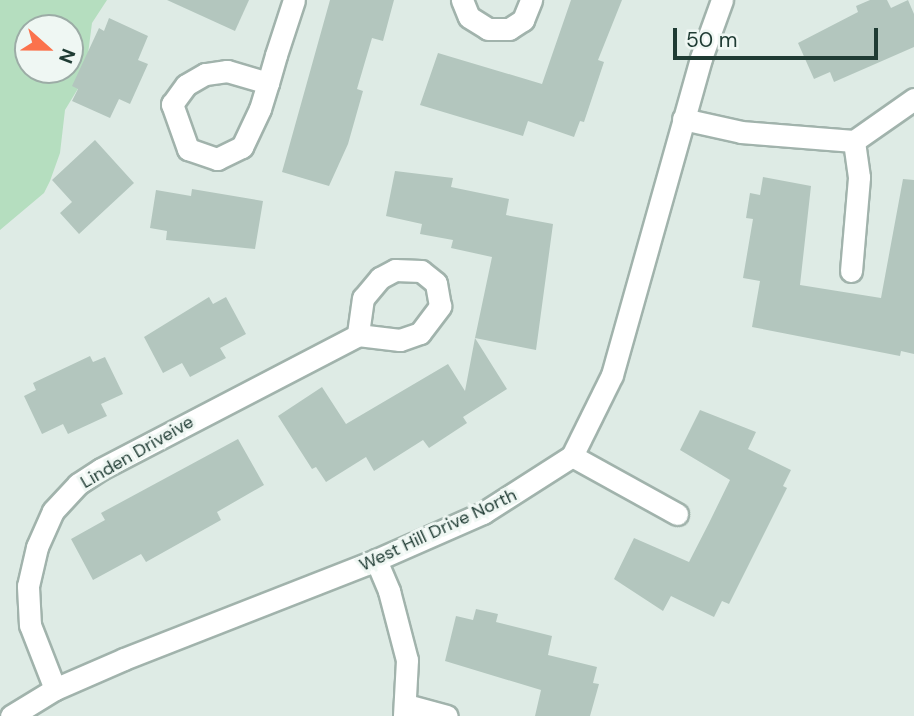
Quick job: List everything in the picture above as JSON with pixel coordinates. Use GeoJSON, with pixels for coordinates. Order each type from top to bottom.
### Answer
{"type":"FeatureCollection","features":[{"type":"Feature","properties":{"kind":"street"},"geometry":{"type":"LineString","coordinates":[[268,83],[227,71],[205,74],[186,85],[172,104],[188,149],[217,159],[242,147],[268,83],[294,0]]}},
{"type":"Feature","properties":{"kind":"street"},"geometry":{"type":"LineString","coordinates":[[462,0],[469,17],[488,29],[509,30],[523,20],[531,0]]}},
{"type":"Feature","properties":{"kind":"street"},"geometry":{"type":"LineString","coordinates":[[677,514],[572,456],[612,375],[683,119],[722,0]]}},
{"type":"Feature","properties":{"kind":"street"},"geometry":{"type":"LineString","coordinates":[[683,119],[741,132],[854,141],[914,99]]}},
{"type":"Feature","properties":{"kind":"street"},"geometry":{"type":"LineString","coordinates":[[851,271],[859,177],[854,141]]}},
{"type":"Feature","properties":{"kind":"street","name":"Linden Driveive"},"geometry":{"type":"LineString","coordinates":[[55,690],[30,625],[28,586],[37,547],[52,510],[101,469],[358,335]]}},
{"type":"Feature","properties":{"kind":"street","name":"West Hill Drive North"},"geometry":{"type":"LineString","coordinates":[[11,716],[55,690],[376,560],[483,513],[572,456]]}},
{"type":"Feature","properties":{"kind":"street"},"geometry":{"type":"LineString","coordinates":[[376,560],[389,591],[407,660],[405,710],[447,716]]}},
{"type":"Feature","properties":{"kind":"green space"},"geometry":{"type":"Polygon","coordinates":[[[0,0],[107,0],[92,23],[84,79],[84,14],[14,14],[14,84],[81,84],[65,110],[60,153],[44,193],[0,230],[0,0]]]}},
{"type":"Feature","properties":{"kind":"building"},"geometry":{"type":"Polygon","coordinates":[[[167,0],[249,0],[235,31],[167,0]]]}},
{"type":"Feature","properties":{"kind":"building"},"geometry":{"type":"Polygon","coordinates":[[[330,0],[394,0],[383,41],[372,38],[357,89],[363,91],[348,144],[329,186],[282,172],[330,0]]]}},
{"type":"Feature","properties":{"kind":"building"},"geometry":{"type":"Polygon","coordinates":[[[571,0],[622,0],[598,60],[604,62],[584,122],[580,121],[574,137],[528,121],[523,136],[420,105],[438,53],[542,84],[571,0]]]}},
{"type":"Feature","properties":{"kind":"building"},"geometry":{"type":"Polygon","coordinates":[[[870,0],[887,0],[891,8],[908,0],[914,14],[914,47],[834,82],[830,72],[814,79],[798,43],[858,12],[856,6],[870,0]]]}},
{"type":"Feature","properties":{"kind":"building"},"geometry":{"type":"Polygon","coordinates":[[[109,18],[148,36],[138,60],[148,64],[130,104],[119,99],[110,118],[72,101],[78,89],[72,86],[84,84],[84,60],[99,28],[104,31],[109,18]]]}},
{"type":"Feature","properties":{"kind":"building"},"geometry":{"type":"Polygon","coordinates":[[[95,140],[134,183],[79,234],[60,213],[72,202],[52,180],[95,140]]]}},
{"type":"Feature","properties":{"kind":"building"},"geometry":{"type":"Polygon","coordinates":[[[395,171],[453,178],[451,187],[509,199],[506,215],[553,224],[536,350],[475,338],[492,257],[451,248],[453,240],[420,234],[422,224],[386,216],[395,171]]]}},
{"type":"Feature","properties":{"kind":"building"},"geometry":{"type":"Polygon","coordinates":[[[763,177],[811,186],[800,285],[881,298],[903,179],[914,180],[914,354],[901,351],[900,356],[752,327],[760,281],[743,278],[753,219],[746,218],[750,193],[760,195],[763,177]]]}},
{"type":"Feature","properties":{"kind":"building"},"geometry":{"type":"Polygon","coordinates":[[[192,189],[263,201],[255,249],[166,240],[167,231],[150,228],[156,190],[191,196],[192,189]]]}},
{"type":"Feature","properties":{"kind":"building"},"geometry":{"type":"Polygon","coordinates":[[[209,297],[213,304],[226,297],[246,334],[220,348],[226,358],[190,377],[182,363],[163,373],[144,337],[209,297]]]}},
{"type":"Feature","properties":{"kind":"building"},"geometry":{"type":"Polygon","coordinates":[[[475,338],[507,389],[463,417],[467,423],[429,448],[423,440],[374,471],[366,457],[326,482],[316,467],[312,469],[278,416],[322,387],[346,424],[448,364],[465,391],[475,338]]]}},
{"type":"Feature","properties":{"kind":"building"},"geometry":{"type":"Polygon","coordinates":[[[90,356],[93,362],[105,357],[123,394],[101,404],[107,416],[68,434],[63,424],[42,434],[24,396],[36,390],[33,383],[90,356]]]}},
{"type":"Feature","properties":{"kind":"building"},"geometry":{"type":"Polygon","coordinates":[[[700,410],[756,432],[748,449],[791,470],[783,486],[787,488],[729,604],[722,601],[714,617],[671,596],[663,611],[614,579],[634,538],[689,562],[709,523],[730,480],[680,450],[700,410]]]}},
{"type":"Feature","properties":{"kind":"building"},"geometry":{"type":"Polygon","coordinates":[[[238,439],[264,485],[217,512],[221,520],[146,562],[141,554],[93,580],[71,539],[105,520],[101,513],[238,439]]]}},
{"type":"Feature","properties":{"kind":"building"},"geometry":{"type":"Polygon","coordinates":[[[476,609],[498,614],[496,622],[552,636],[548,655],[597,667],[593,683],[599,684],[590,716],[535,716],[541,690],[445,661],[456,616],[473,620],[476,609]]]}}]}
